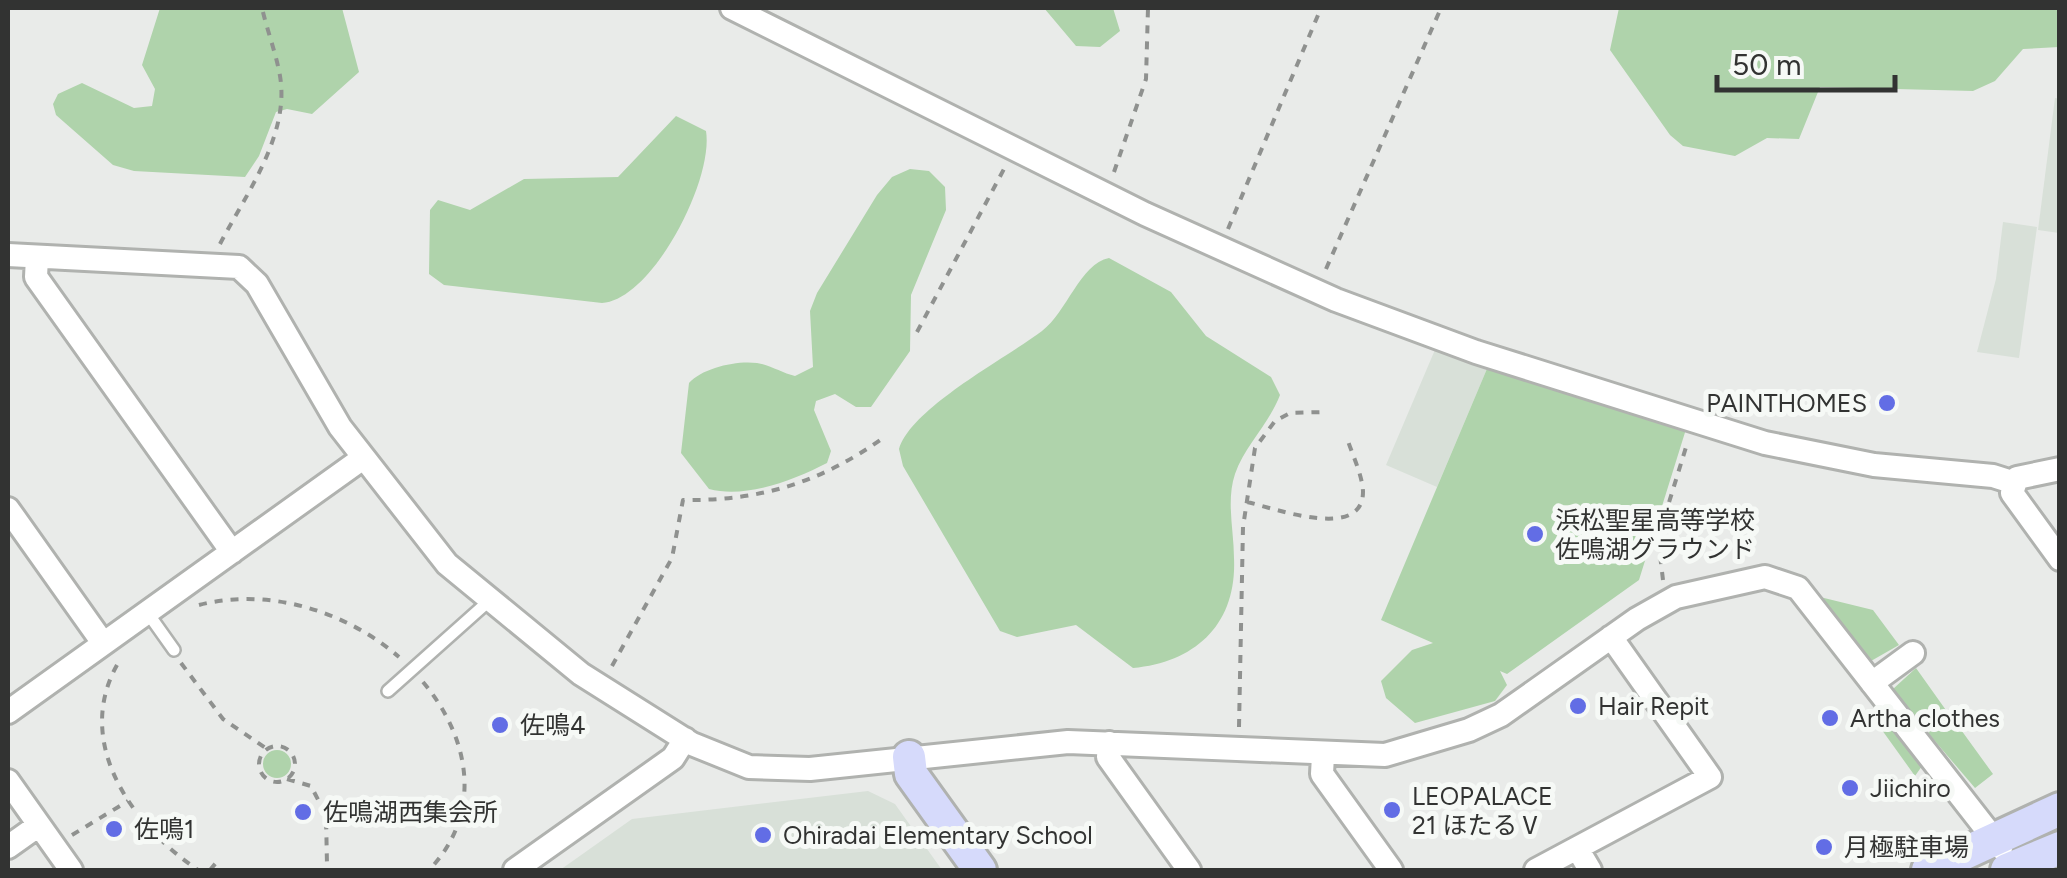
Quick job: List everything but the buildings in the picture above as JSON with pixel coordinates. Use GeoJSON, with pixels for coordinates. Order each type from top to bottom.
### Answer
{"type":"FeatureCollection","features":[{"type":"Feature","properties":{"kind":"street"},"geometry":{"type":"LineString","coordinates":[[732,8],[1220,248],[1316,291],[1476,352],[1694,421],[1824,456],[1993,476],[2015,483]]}},
{"type":"Feature","properties":{"kind":"street"},"geometry":{"type":"LineString","coordinates":[[8,255],[240,267],[257,284],[320,397],[447,564],[601,686],[720,758],[780,770],[1040,743],[1386,755],[1468,730],[1501,715],[1666,602],[1697,589],[1765,576],[1788,581],[1994,838],[2013,869],[2060,848]]}},
{"type":"Feature","properties":{"kind":"street"},"geometry":{"type":"LineString","coordinates":[[37,257],[36,277],[232,552]]}},
{"type":"Feature","properties":{"kind":"street"},"geometry":{"type":"LineString","coordinates":[[8,712],[112,652],[232,552],[364,458]]}},
{"type":"Feature","properties":{"kind":"street"},"geometry":{"type":"LineString","coordinates":[[2060,469],[2016,478],[2012,493],[2060,559]]}},
{"type":"Feature","properties":{"kind":"street"},"geometry":{"type":"LineString","coordinates":[[8,509],[112,652]]}},
{"type":"Feature","properties":{"kind":"street"},"geometry":{"type":"LineString","coordinates":[[1536,870],[1710,778],[1611,637]]}},
{"type":"Feature","properties":{"kind":"street"},"geometry":{"type":"LineString","coordinates":[[1872,682],[1913,653]]}},
{"type":"Feature","properties":{"kind":"street"},"geometry":{"type":"LineString","coordinates":[[515,870],[673,758],[685,739]]}},
{"type":"Feature","properties":{"kind":"street"},"geometry":{"type":"LineString","coordinates":[[1109,743],[1108,757],[1189,870]]}},
{"type":"Feature","properties":{"kind":"street"},"geometry":{"type":"LineString","coordinates":[[1324,755],[1322,774],[1391,870]]}},
{"type":"Feature","properties":{"kind":"street"},"geometry":{"type":"LineString","coordinates":[[909,757],[911,774],[980,870]]}},
{"type":"Feature","properties":{"kind":"street"},"geometry":{"type":"LineString","coordinates":[[8,781],[71,870]]}},
{"type":"Feature","properties":{"kind":"street"},"geometry":{"type":"LineString","coordinates":[[1928,870],[2060,808]]}},
{"type":"Feature","properties":{"kind":"street"},"geometry":{"type":"LineString","coordinates":[[8,847],[39,824]]}},
{"type":"Feature","properties":{"kind":"street"},"geometry":{"type":"LineString","coordinates":[[1577,848],[1590,870]]}},
{"type":"Feature","properties":{"kind":"lane"},"geometry":{"type":"LineString","coordinates":[[388,691],[490,600]]}},
{"type":"Feature","properties":{"kind":"lane"},"geometry":{"type":"LineString","coordinates":[[152,618],[174,650]]}},
{"type":"Feature","properties":{"kind":"path"},"geometry":{"type":"LineString","coordinates":[[217,263],[217,248],[264,159],[281,105],[280,77],[262,8]]}},
{"type":"Feature","properties":{"kind":"path"},"geometry":{"type":"LineString","coordinates":[[1106,194],[1146,78],[1148,8]]}},
{"type":"Feature","properties":{"kind":"path"},"geometry":{"type":"LineString","coordinates":[[1220,248],[1321,8]]}},
{"type":"Feature","properties":{"kind":"path"},"geometry":{"type":"LineString","coordinates":[[1316,291],[1440,8]]}},
{"type":"Feature","properties":{"kind":"path"},"geometry":{"type":"LineString","coordinates":[[917,332],[1016,148]]}},
{"type":"Feature","properties":{"kind":"path"},"geometry":{"type":"LineString","coordinates":[[1239,749],[1240,606],[1246,502],[1256,448],[1263,433],[1290,413],[1324,412]]}},
{"type":"Feature","properties":{"kind":"path"},"geometry":{"type":"LineString","coordinates":[[1666,602],[1658,538],[1694,421]]}},
{"type":"Feature","properties":{"kind":"path"},"geometry":{"type":"LineString","coordinates":[[601,686],[672,558],[684,500],[728,500],[798,486],[850,462],[886,436]]}},
{"type":"Feature","properties":{"kind":"path"},"geometry":{"type":"LineString","coordinates":[[1246,502],[1316,518],[1348,517],[1358,508],[1364,494],[1346,438]]}},
{"type":"Feature","properties":{"kind":"path"},"geometry":{"type":"LineString","coordinates":[[152,618],[238,598],[294,604],[348,623],[412,669],[448,718],[465,766],[463,814],[454,837],[429,870]]}},
{"type":"Feature","properties":{"kind":"path"},"geometry":{"type":"LineString","coordinates":[[174,650],[208,704],[240,733],[267,749],[283,747],[293,755],[295,768],[287,780]]}},
{"type":"Feature","properties":{"kind":"path"},"geometry":{"type":"LineString","coordinates":[[112,652],[102,716],[110,765],[128,801],[152,833],[198,870]]}},
{"type":"Feature","properties":{"kind":"path"},"geometry":{"type":"LineString","coordinates":[[267,749],[258,763],[263,776],[274,782],[287,780],[310,786],[324,804],[327,866]]}},
{"type":"Feature","properties":{"kind":"path"},"geometry":{"type":"LineString","coordinates":[[54,847],[128,801]]}},
{"type":"Feature","properties":{"kind":"path"},"geometry":{"type":"LineString","coordinates":[[210,870],[220,858]]}},
{"type":"Feature","properties":{"kind":"shaded area"},"geometry":{"type":"Polygon","coordinates":[[[2055,98],[2060,99],[2059,233],[2038,230],[2055,98]]]}},
{"type":"Feature","properties":{"kind":"shaded area"},"geometry":{"type":"Polygon","coordinates":[[[2003,222],[2037,227],[2019,358],[1977,352],[1996,279],[2003,222]]]}},
{"type":"Feature","properties":{"kind":"shaded area"},"geometry":{"type":"Polygon","coordinates":[[[1437,345],[1489,364],[1437,487],[1386,465],[1437,345]]]}},
{"type":"Feature","properties":{"kind":"shaded area","name":"Ohiradai Elementary School"},"geometry":{"type":"Polygon","coordinates":[[[868,791],[895,804],[942,870],[560,870],[632,819],[868,791]]]}},
{"type":"Feature","properties":{"kind":"green space"},"geometry":{"type":"Polygon","coordinates":[[[160,8],[342,8],[359,72],[312,114],[287,109],[276,112],[259,156],[245,177],[134,171],[113,165],[56,115],[53,104],[58,94],[82,83],[134,108],[152,106],[155,89],[142,65],[160,8]]]}},
{"type":"Feature","properties":{"kind":"green space"},"geometry":{"type":"Polygon","coordinates":[[[1044,8],[1113,8],[1120,31],[1100,47],[1076,46],[1044,8]]]}},
{"type":"Feature","properties":{"kind":"green space"},"geometry":{"type":"Polygon","coordinates":[[[1619,8],[2059,8],[2059,47],[2023,49],[1995,81],[1973,91],[1820,87],[1799,139],[1767,138],[1735,156],[1683,146],[1670,135],[1610,50],[1619,8]]]}},
{"type":"Feature","properties":{"kind":"green space"},"geometry":{"type":"Polygon","coordinates":[[[676,116],[706,131],[700,178],[676,234],[659,260],[621,297],[602,303],[444,285],[429,274],[430,210],[438,200],[470,210],[524,179],[618,177],[676,116]]]}},
{"type":"Feature","properties":{"kind":"green space"},"geometry":{"type":"Polygon","coordinates":[[[910,169],[929,171],[945,187],[946,210],[911,295],[910,351],[871,407],[856,407],[835,394],[816,401],[814,410],[831,451],[827,463],[754,490],[709,489],[681,453],[689,383],[711,369],[740,363],[762,364],[795,376],[813,367],[810,311],[817,293],[877,195],[892,177],[910,169]]]}},
{"type":"Feature","properties":{"kind":"green space"},"geometry":{"type":"Polygon","coordinates":[[[1109,258],[1171,292],[1206,336],[1271,377],[1280,395],[1245,453],[1232,484],[1233,581],[1220,620],[1208,636],[1176,658],[1133,668],[1076,625],[1017,637],[1000,631],[903,466],[899,449],[907,433],[940,401],[1051,323],[1090,269],[1109,258]]]}},
{"type":"Feature","properties":{"kind":"green space","name":"浜松聖星高等学校 佐鳴湖グラウンド"},"geometry":{"type":"Polygon","coordinates":[[[1489,364],[1687,426],[1639,580],[1507,674],[1500,671],[1507,685],[1495,701],[1415,723],[1386,698],[1381,681],[1412,650],[1433,643],[1381,620],[1489,364]]]}},
{"type":"Feature","properties":{"kind":"green space"},"geometry":{"type":"Polygon","coordinates":[[[1820,597],[1873,610],[1899,645],[1871,661],[1820,597]]]}},
{"type":"Feature","properties":{"kind":"green space"},"geometry":{"type":"Polygon","coordinates":[[[1916,668],[1948,713],[1925,730],[1893,689],[1916,668]]]}},
{"type":"Feature","properties":{"kind":"green space"},"geometry":{"type":"Polygon","coordinates":[[[1877,709],[1922,766],[1915,776],[1869,712],[1877,709]]]}},
{"type":"Feature","properties":{"kind":"green space"},"geometry":{"type":"Polygon","coordinates":[[[1951,716],[1993,774],[1975,788],[1928,733],[1951,716]]]}},
{"type":"Feature","properties":{"kind":"green space"},"geometry":{"type":"Polygon","coordinates":[[[277,750],[287,754],[291,764],[287,774],[277,778],[267,774],[263,764],[267,754],[277,750]]]}},
{"type":"Feature","properties":{"kind":"place","name":"PAINTHOMES"},"geometry":{"type":"Point","coordinates":[1887,403]}},
{"type":"Feature","properties":{"kind":"place","name":"浜松聖星高等学校 佐鳴湖グラウンド"},"geometry":{"type":"Point","coordinates":[1535,534]}},
{"type":"Feature","properties":{"kind":"place","name":"Hair Repit"},"geometry":{"type":"Point","coordinates":[1578,706]}},
{"type":"Feature","properties":{"kind":"place","name":"Artha clothes"},"geometry":{"type":"Point","coordinates":[1830,718]}},
{"type":"Feature","properties":{"kind":"place","name":"佐鳴4"},"geometry":{"type":"Point","coordinates":[500,725]}},
{"type":"Feature","properties":{"kind":"place","name":"Jiichiro"},"geometry":{"type":"Point","coordinates":[1850,788]}},
{"type":"Feature","properties":{"kind":"place","name":"LEOPALACE 21 ほたるⅤ"},"geometry":{"type":"Point","coordinates":[1392,810]}},
{"type":"Feature","properties":{"kind":"place","name":"佐鳴湖西集会所"},"geometry":{"type":"Point","coordinates":[303,812]}},
{"type":"Feature","properties":{"kind":"place","name":"佐鳴1"},"geometry":{"type":"Point","coordinates":[114,829]}},
{"type":"Feature","properties":{"kind":"place","name":"Ohiradai Elementary School"},"geometry":{"type":"Point","coordinates":[763,835]}},
{"type":"Feature","properties":{"kind":"place","name":"月極駐車場"},"geometry":{"type":"Point","coordinates":[1824,847]}}]}
